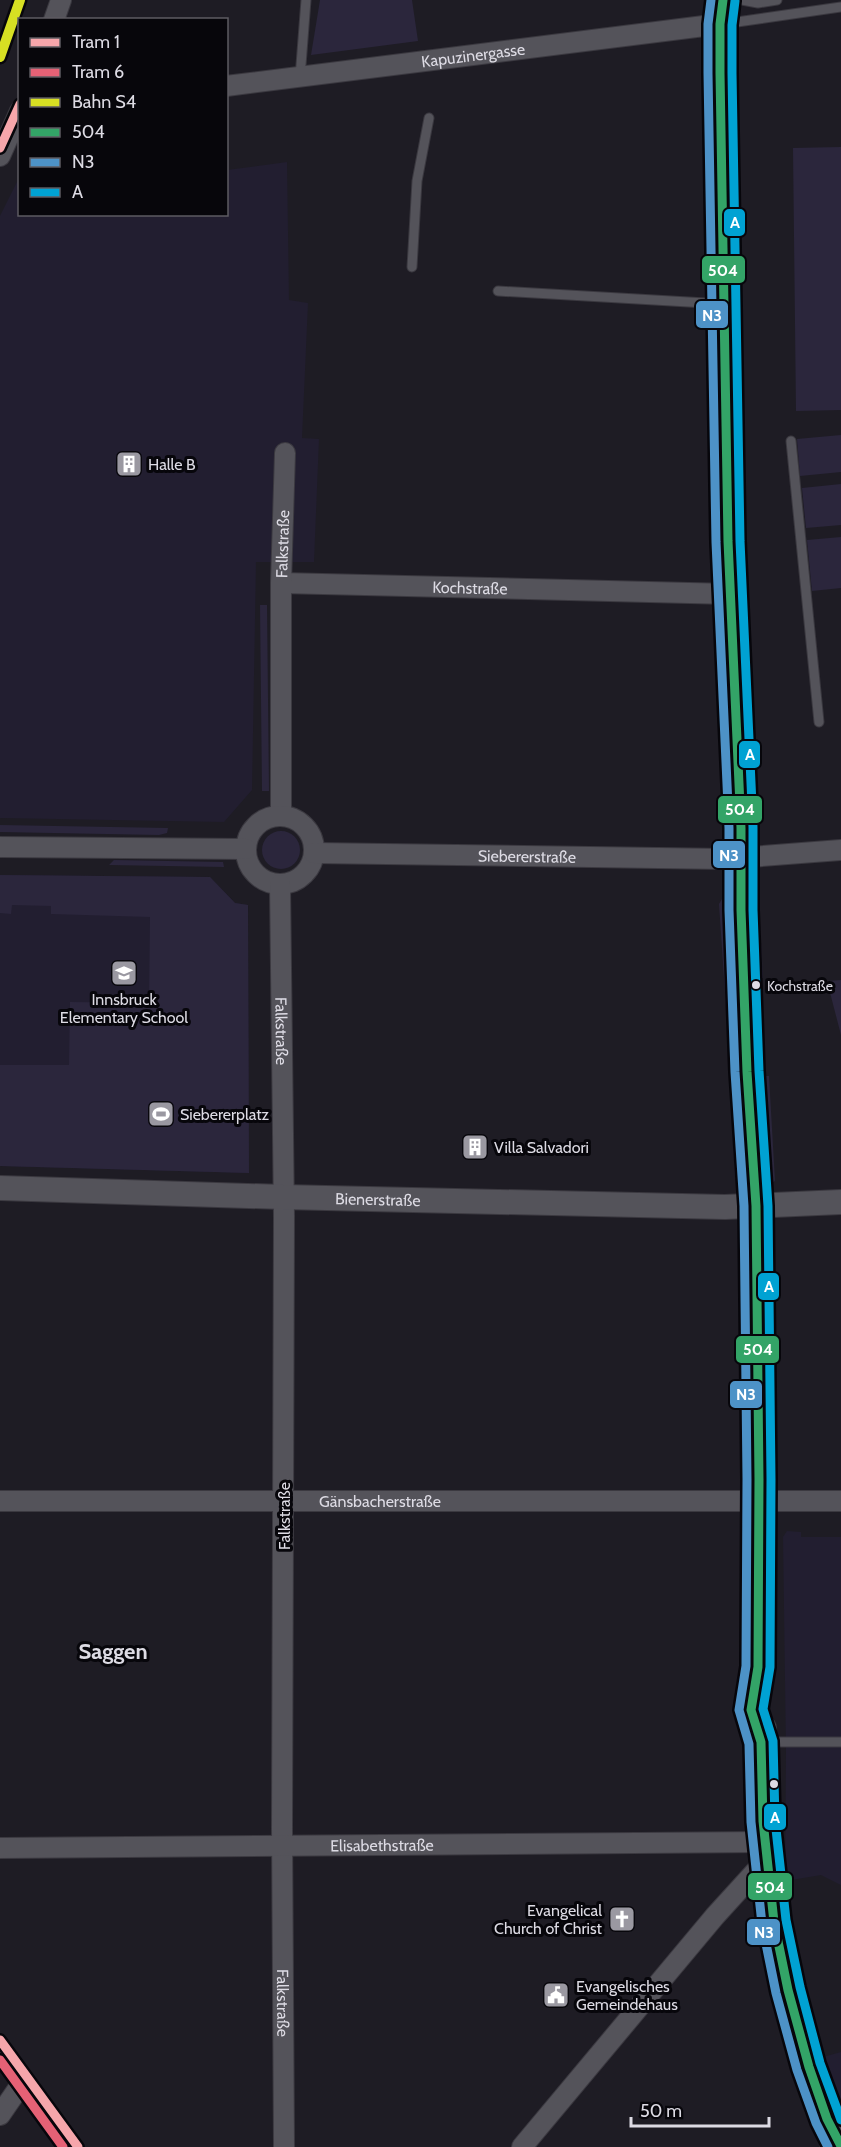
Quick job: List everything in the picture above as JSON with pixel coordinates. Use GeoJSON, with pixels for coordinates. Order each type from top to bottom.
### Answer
{"type":"FeatureCollection","features":[{"type":"Feature","properties":{"kind":"street"},"geometry":{"type":"LineString","coordinates":[[55,18],[61,0]]}},
{"type":"Feature","properties":{"kind":"street"},"geometry":{"type":"LineString","coordinates":[[723,0],[720,24],[723,304],[730,594],[747,1072],[756,1206],[758,1667],[767,1712],[761,1742],[765,1851],[774,1922],[788,1990],[833,2147]]}},
{"type":"Feature","properties":{"kind":"street","name":"Kapuzinergasse"},"geometry":{"type":"LineString","coordinates":[[228,86],[720,24]]}},
{"type":"Feature","properties":{"kind":"street"},"geometry":{"type":"LineString","coordinates":[[0,156],[14,118]]}},
{"type":"Feature","properties":{"kind":"street","name":"Falkstraße"},"geometry":{"type":"LineString","coordinates":[[281,816],[281,583],[285,453]]}},
{"type":"Feature","properties":{"kind":"street","name":"Kochstraße"},"geometry":{"type":"LineString","coordinates":[[281,583],[730,594]]}},
{"type":"Feature","properties":{"kind":"street"},"geometry":{"type":"LineString","coordinates":[[281,816],[292,818],[309,832],[314,853],[312,863],[299,879],[279,885],[259,878],[247,860],[246,849],[253,829],[270,817],[281,816]]}},
{"type":"Feature","properties":{"kind":"street"},"geometry":{"type":"LineString","coordinates":[[0,847],[246,849]]}},
{"type":"Feature","properties":{"kind":"street","name":"Siebererstraße"},"geometry":{"type":"LineString","coordinates":[[314,853],[741,859],[841,850]]}},
{"type":"Feature","properties":{"kind":"street","name":"Falkstraße"},"geometry":{"type":"LineString","coordinates":[[279,885],[283,1197],[284,2147]]}},
{"type":"Feature","properties":{"kind":"street","name":"Bienerstraße"},"geometry":{"type":"LineString","coordinates":[[0,1188],[283,1197],[756,1206],[841,1202]]}},
{"type":"Feature","properties":{"kind":"street","name":"Gänsbacherstraße"},"geometry":{"type":"LineString","coordinates":[[0,1501],[841,1501]]}},
{"type":"Feature","properties":{"kind":"street","name":"Elisabethstraße"},"geometry":{"type":"LineString","coordinates":[[0,1848],[282,1847],[765,1851]]}},
{"type":"Feature","properties":{"kind":"street"},"geometry":{"type":"LineString","coordinates":[[522,2147],[715,1916],[765,1851]]}},
{"type":"Feature","properties":{"kind":"street"},"geometry":{"type":"LineString","coordinates":[[0,2052],[69,2147]]}},
{"type":"Feature","properties":{"kind":"street"},"geometry":{"type":"LineString","coordinates":[[0,2115],[22,2083]]}},
{"type":"Feature","properties":{"kind":"street"},"geometry":{"type":"LineString","coordinates":[[827,2120],[841,2145]]}},
{"type":"Feature","properties":{"kind":"lane"},"geometry":{"type":"LineString","coordinates":[[300,78],[306,0]]}},
{"type":"Feature","properties":{"kind":"lane"},"geometry":{"type":"LineString","coordinates":[[742,0],[758,3],[777,0]]}},
{"type":"Feature","properties":{"kind":"lane"},"geometry":{"type":"LineString","coordinates":[[720,24],[841,8]]}},
{"type":"Feature","properties":{"kind":"lane"},"geometry":{"type":"LineString","coordinates":[[411,267],[417,181],[429,118]]}},
{"type":"Feature","properties":{"kind":"lane"},"geometry":{"type":"LineString","coordinates":[[498,291],[723,304]]}},
{"type":"Feature","properties":{"kind":"lane"},"geometry":{"type":"LineString","coordinates":[[791,441],[819,722]]}},
{"type":"Feature","properties":{"kind":"lane"},"geometry":{"type":"LineString","coordinates":[[761,1742],[841,1742]]}},
{"type":"Feature","properties":{"kind":"shaded area"},"geometry":{"type":"Polygon","coordinates":[[[320,0],[412,0],[418,41],[311,55],[320,0]]]}},
{"type":"Feature","properties":{"kind":"shaded area"},"geometry":{"type":"Polygon","coordinates":[[[841,147],[841,410],[796,411],[793,148],[841,147]]]}},
{"type":"Feature","properties":{"kind":"shaded area"},"geometry":{"type":"Polygon","coordinates":[[[287,162],[289,300],[308,303],[302,438],[319,439],[314,562],[256,562],[252,790],[224,822],[0,818],[0,216],[18,180],[18,216],[228,216],[228,170],[287,162]]]}},
{"type":"Feature","properties":{"kind":"shaded area"},"geometry":{"type":"Polygon","coordinates":[[[841,435],[841,472],[800,476],[797,439],[841,435]]]}},
{"type":"Feature","properties":{"kind":"shaded area"},"geometry":{"type":"Polygon","coordinates":[[[841,484],[841,525],[806,528],[802,488],[841,484]]]}},
{"type":"Feature","properties":{"kind":"shaded area"},"geometry":{"type":"Polygon","coordinates":[[[841,537],[841,588],[812,591],[807,540],[841,537]]]}},
{"type":"Feature","properties":{"kind":"shaded area"},"geometry":{"type":"Polygon","coordinates":[[[260,605],[267,605],[269,791],[262,791],[260,605]]]}},
{"type":"Feature","properties":{"kind":"shaded area"},"geometry":{"type":"Polygon","coordinates":[[[0,825],[168,828],[167,833],[159,835],[0,832],[0,825]]]}},
{"type":"Feature","properties":{"kind":"shaded area"},"geometry":{"type":"Polygon","coordinates":[[[281,831],[295,836],[300,850],[295,864],[281,869],[267,864],[262,850],[267,836],[281,831]]]}},
{"type":"Feature","properties":{"kind":"shaded area"},"geometry":{"type":"Polygon","coordinates":[[[114,860],[223,862],[224,867],[109,865],[114,860]]]}},
{"type":"Feature","properties":{"kind":"shaded area","name":"Innsbruck Elementary School"},"geometry":{"type":"Polygon","coordinates":[[[0,875],[210,877],[235,903],[248,905],[249,1173],[0,1166],[0,875]]]}},
{"type":"Feature","properties":{"kind":"shaded area","name":"Innsbruck Elementary School"},"geometry":{"type":"Polygon","coordinates":[[[0,875],[210,877],[235,903],[248,905],[249,1173],[0,1166],[0,1065],[69,1065],[70,1002],[149,1003],[150,917],[51,914],[51,906],[12,905],[11,914],[0,913],[0,875]]]}},
{"type":"Feature","properties":{"kind":"shaded area"},"geometry":{"type":"Polygon","coordinates":[[[752,889],[758,891],[763,978],[756,978],[752,889]]]}},
{"type":"Feature","properties":{"kind":"shaded area"},"geometry":{"type":"Polygon","coordinates":[[[725,894],[734,1049],[729,1052],[719,904],[725,894]]]}},
{"type":"Feature","properties":{"kind":"shaded area"},"geometry":{"type":"Polygon","coordinates":[[[841,980],[841,1035],[827,981],[841,980]]]}},
{"type":"Feature","properties":{"kind":"shaded area"},"geometry":{"type":"Polygon","coordinates":[[[765,1076],[769,1076],[775,1181],[773,1182],[768,1182],[763,1080],[765,1076]]]}},
{"type":"Feature","properties":{"kind":"shaded area"},"geometry":{"type":"Polygon","coordinates":[[[731,1105],[736,1108],[740,1181],[735,1178],[731,1105]]]}},
{"type":"Feature","properties":{"kind":"shaded area"},"geometry":{"type":"Polygon","coordinates":[[[787,1531],[801,1532],[801,1537],[841,1537],[841,1885],[821,1875],[785,1881],[783,1537],[787,1531]]]}},
{"type":"Feature","properties":{"kind":"shaded area"},"geometry":{"type":"Polygon","coordinates":[[[841,2052],[841,2106],[823,2057],[841,2052]]]}},
{"type":"Feature","properties":{"kind":"tram line","name":"1"},"geometry":{"type":"LineString","coordinates":[[0,148],[18,108]]}},
{"type":"Feature","properties":{"kind":"tram line","name":"1"},"geometry":{"type":"LineString","coordinates":[[0,2040],[78,2147]]}},
{"type":"Feature","properties":{"kind":"tram line","name":"6"},"geometry":{"type":"LineString","coordinates":[[0,2060],[63,2147]]}},
{"type":"Feature","properties":{"kind":"rail line","name":"S4"},"geometry":{"type":"LineString","coordinates":[[0,57],[20,0]]}},
{"type":"Feature","properties":{"kind":"transit line","name":"N3"},"geometry":{"type":"LineString","coordinates":[[711,0],[708,24],[708,73],[716,542],[729,828],[729,910],[735,1072],[744,1206],[747,1479],[746,1666],[739,1710],[749,1744],[751,1822],[762,1924],[776,1993],[797,2070],[816,2123],[828,2147]]}},
{"type":"Feature","properties":{"kind":"transit line","name":"504"},"geometry":{"type":"LineString","coordinates":[[723,0],[720,24],[720,73],[728,541],[741,828],[741,910],[747,1072],[756,1206],[759,1479],[758,1667],[751,1710],[761,1742],[763,1821],[774,1922],[788,1990],[809,2067],[827,2119],[841,2146]]}},
{"type":"Feature","properties":{"kind":"transit line","name":"A"},"geometry":{"type":"LineString","coordinates":[[735,1],[732,25],[732,73],[740,541],[753,827],[753,910],[759,1071],[768,1206],[771,1479],[770,1667],[763,1709],[773,1741],[775,1820],[786,1920],[800,1987],[820,2063],[841,2120]]}},
{"type":"Feature","properties":{"kind":"place","name":"Halle B"},"geometry":{"type":"Point","coordinates":[129,464]}},
{"type":"Feature","properties":{"kind":"place","name":"Innsbruck Elementary School"},"geometry":{"type":"Point","coordinates":[124,973]}},
{"type":"Feature","properties":{"kind":"place","name":"Kochstraße"},"geometry":{"type":"Point","coordinates":[756,985]}},
{"type":"Feature","properties":{"kind":"place","name":"Siebererplatz"},"geometry":{"type":"Point","coordinates":[161,1114]}},
{"type":"Feature","properties":{"kind":"place","name":"Villa Salvadori"},"geometry":{"type":"Point","coordinates":[475,1147]}},
{"type":"Feature","properties":{"kind":"place","name":"Evangelical Church of Christ"},"geometry":{"type":"Point","coordinates":[622,1919]}},
{"type":"Feature","properties":{"kind":"place","name":"Evangelisches Gemeindehaus"},"geometry":{"type":"Point","coordinates":[556,1995]}},
{"type":"Feature","properties":{"kind":"district","name":"Saggen"},"geometry":{"type":"Point","coordinates":[113,1651]}}]}
